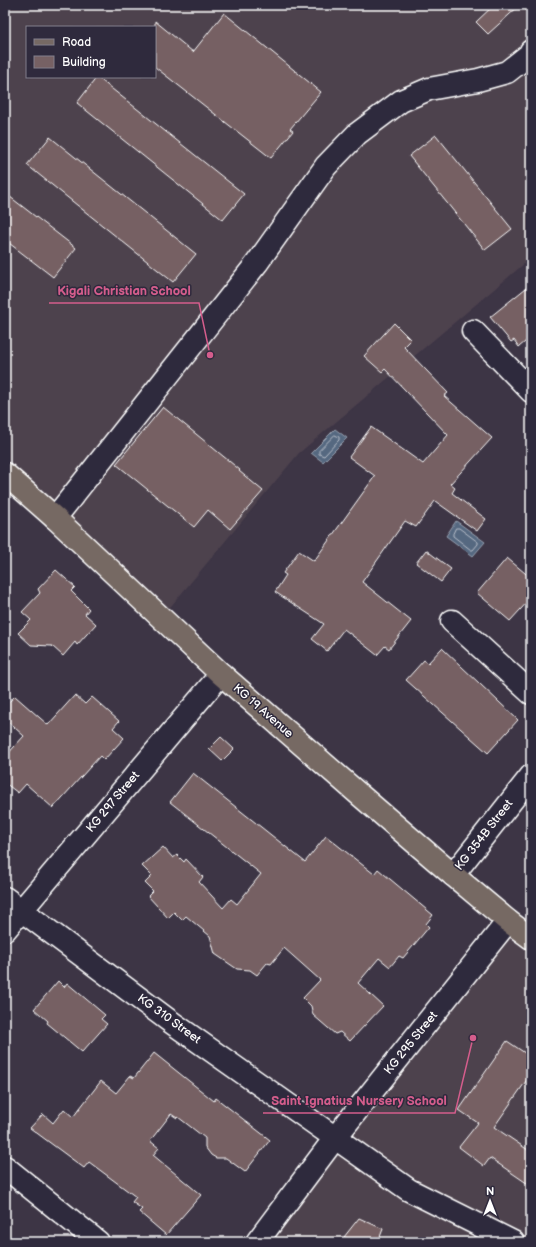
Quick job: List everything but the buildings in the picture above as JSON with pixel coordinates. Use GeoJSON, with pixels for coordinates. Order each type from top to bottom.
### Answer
{"type":"FeatureCollection","features":[{"type":"Feature","properties":{"kind":"main road","name":"KG 19 Avenue"},"geometry":{"type":"LineString","coordinates":[[5,474],[55,518],[221,674],[453,875],[508,921],[531,938]]}},
{"type":"Feature","properties":{"kind":"street"},"geometry":{"type":"LineString","coordinates":[[55,518],[258,263],[326,166],[358,134],[401,101],[429,89],[478,80],[507,72],[531,52]]}},
{"type":"Feature","properties":{"kind":"street"},"geometry":{"type":"LineString","coordinates":[[473,331],[531,391]]}},
{"type":"Feature","properties":{"kind":"street"},"geometry":{"type":"LineString","coordinates":[[452,621],[531,693]]}},
{"type":"Feature","properties":{"kind":"street","name":"KG 297 Street"},"geometry":{"type":"LineString","coordinates":[[5,930],[13,904],[221,674]]}},
{"type":"Feature","properties":{"kind":"street","name":"KG 354B Street"},"geometry":{"type":"LineString","coordinates":[[453,875],[531,776]]}},
{"type":"Feature","properties":{"kind":"street","name":"KG 310 Street"},"geometry":{"type":"LineString","coordinates":[[13,904],[171,1022],[409,1190],[513,1242]]}},
{"type":"Feature","properties":{"kind":"street","name":"KG 295 Street"},"geometry":{"type":"LineString","coordinates":[[256,1242],[335,1138],[508,921]]}},
{"type":"Feature","properties":{"kind":"street"},"geometry":{"type":"LineString","coordinates":[[5,1167],[98,1242]]}},
{"type":"Feature","properties":{"kind":"shaded area"},"geometry":{"type":"Polygon","coordinates":[[[5,5],[531,5],[531,258],[299,453],[161,618],[5,477],[5,5]]]}},
{"type":"Feature","properties":{"kind":"shaded area"},"geometry":{"type":"Polygon","coordinates":[[[508,921],[531,937],[531,1242],[258,1242],[508,921]]]}},
{"type":"Feature","properties":{"kind":"water"},"geometry":{"type":"Polygon","coordinates":[[[335,429],[347,438],[323,462],[311,453],[335,429]]]}},
{"type":"Feature","properties":{"kind":"water"},"geometry":{"type":"Polygon","coordinates":[[[456,521],[485,542],[473,556],[446,536],[456,521]]]}},
{"type":"Feature","properties":{"kind":"place","name":"Kigali Christian School"},"geometry":{"type":"Point","coordinates":[210,355]}},
{"type":"Feature","properties":{"kind":"place","name":"Saint Ignatius Nursery School"},"geometry":{"type":"Point","coordinates":[473,1038]}}]}
